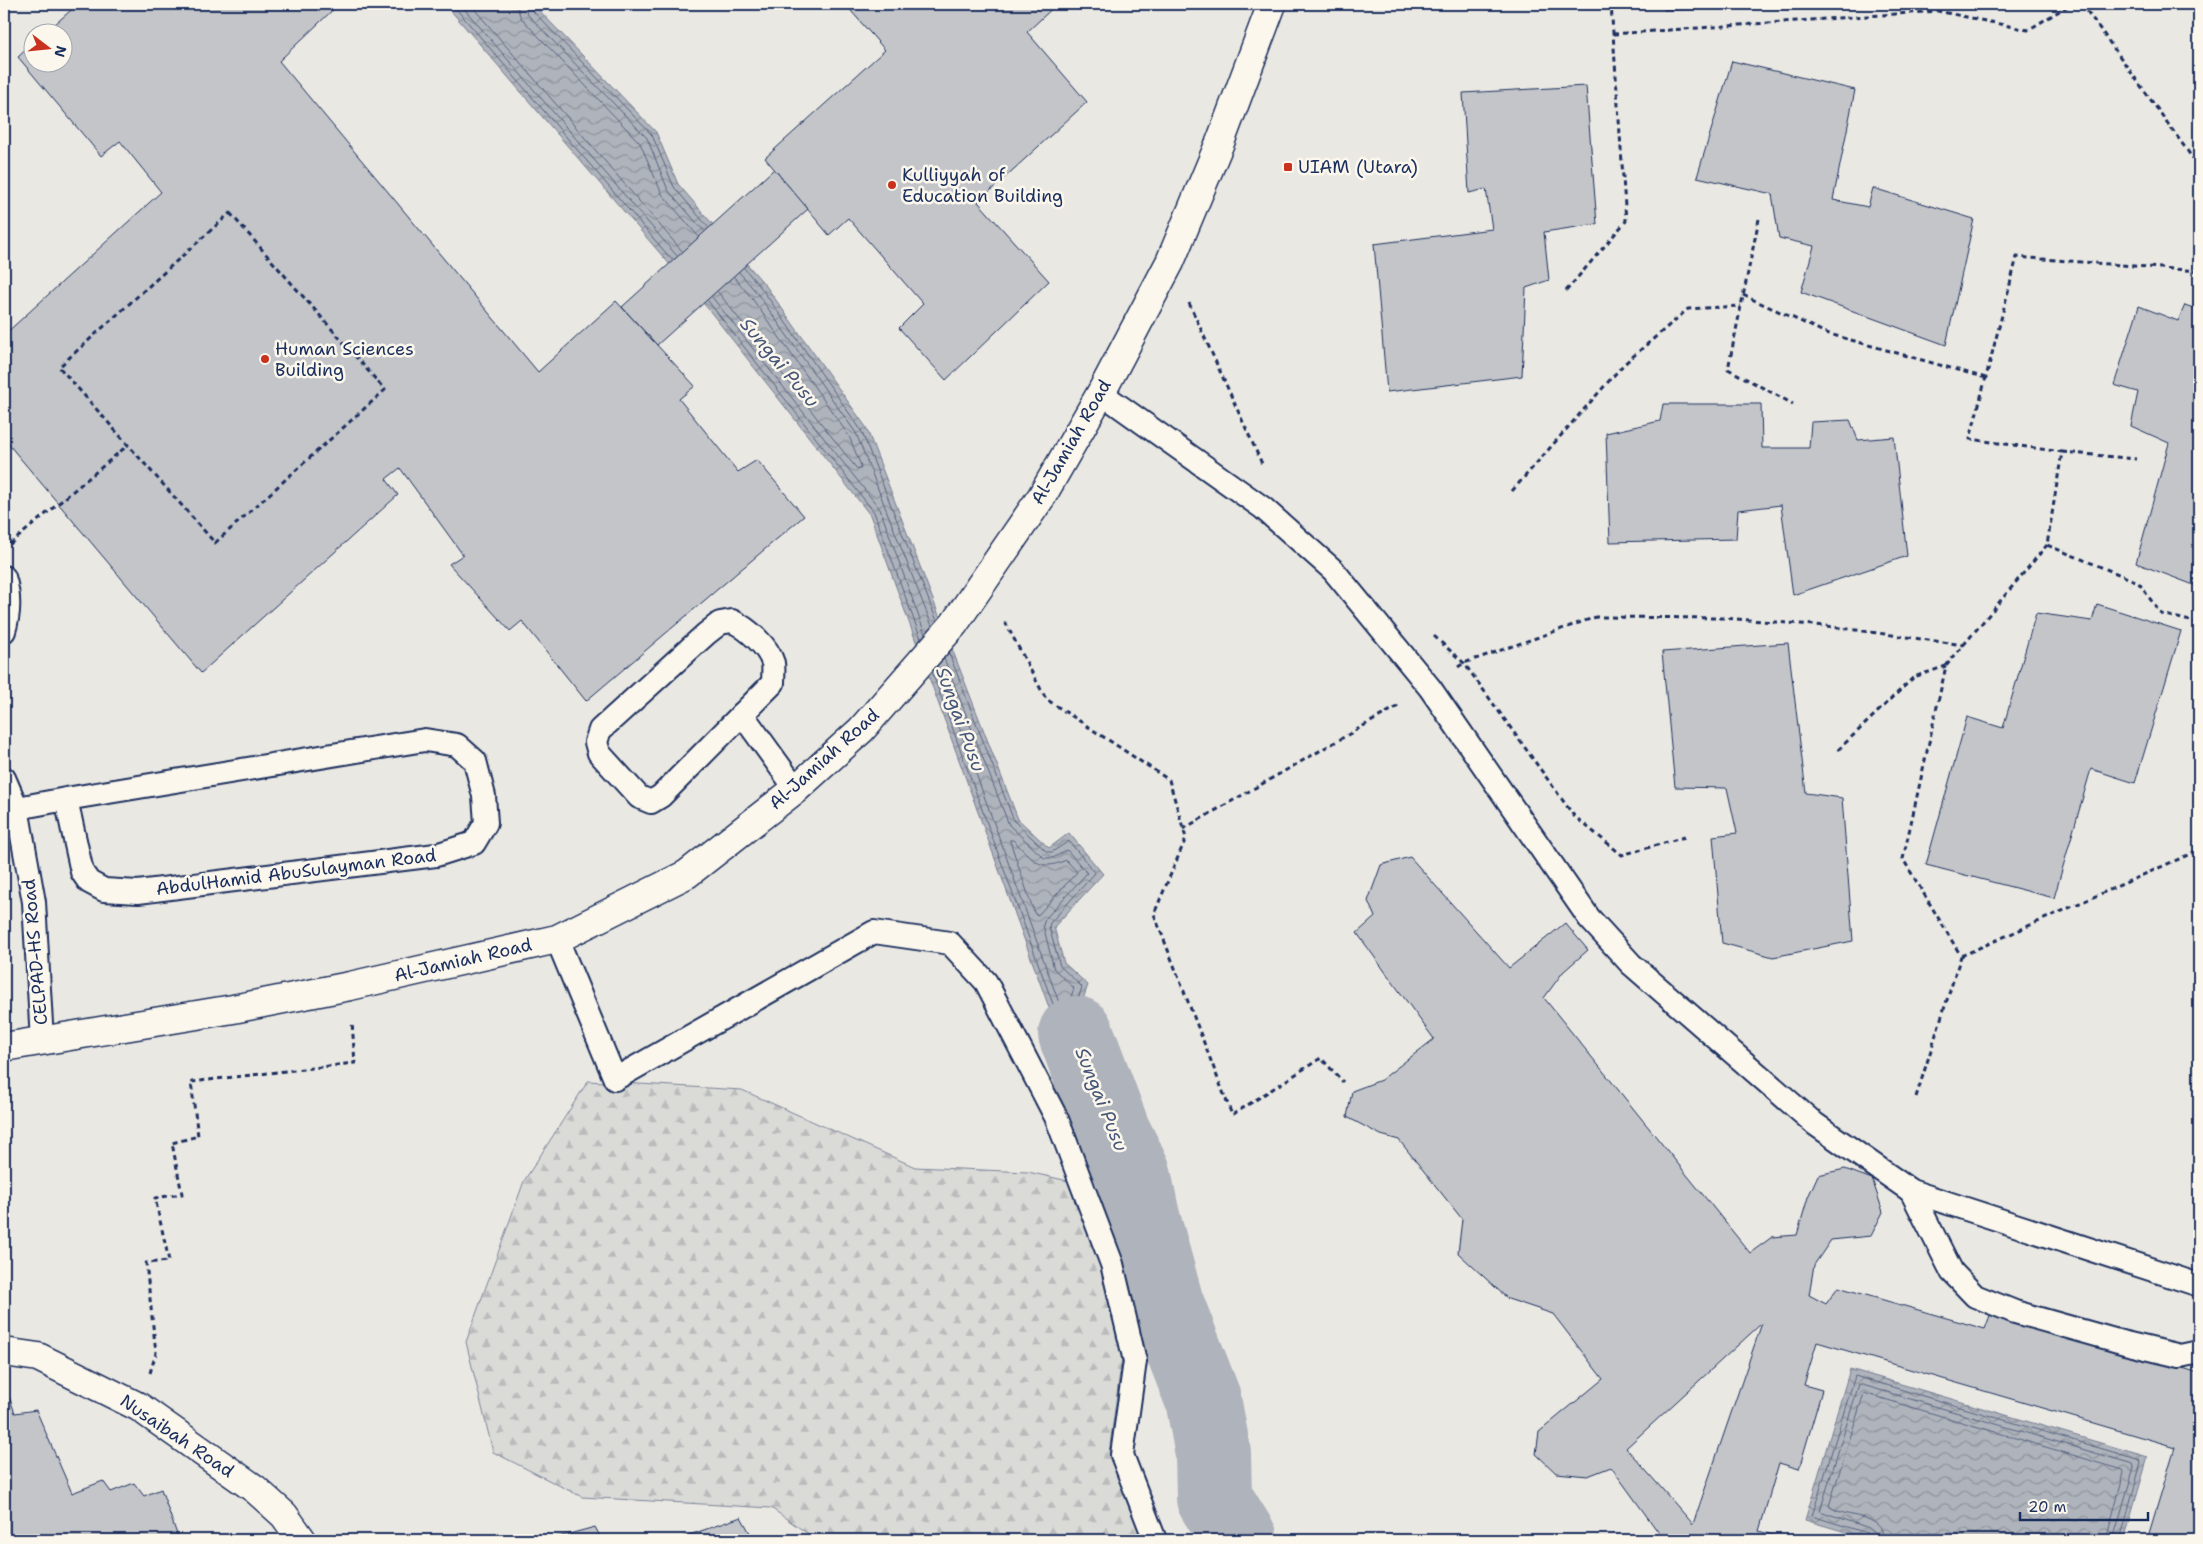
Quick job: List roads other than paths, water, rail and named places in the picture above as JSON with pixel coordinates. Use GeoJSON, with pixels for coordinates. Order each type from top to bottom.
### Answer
{"type":"FeatureCollection","features":[{"type":"Feature","properties":{"kind":"street","name":"Al-Jamiah Road"},"geometry":{"type":"LineString","coordinates":[[4,1047],[350,986],[557,939],[687,874],[796,789],[861,730],[954,624],[1042,496],[1101,393],[1170,262],[1221,140],[1272,4]]}},
{"type":"Feature","properties":{"kind":"street","name":"Nusaibah Road"},"geometry":{"type":"LineString","coordinates":[[4,1352],[38,1357],[139,1407],[255,1489],[284,1516],[302,1540]]}},
{"type":"Feature","properties":{"kind":"lane"},"geometry":{"type":"LineString","coordinates":[[1101,393],[1263,508],[1333,570],[1430,688],[1589,918],[1631,964],[1815,1124],[1911,1191],[2199,1285]]}},
{"type":"Feature","properties":{"kind":"lane"},"geometry":{"type":"LineString","coordinates":[[4,577],[9,592],[9,612],[4,631]]}},
{"type":"Feature","properties":{"kind":"lane"},"geometry":{"type":"LineString","coordinates":[[732,621],[740,625],[768,651],[773,665],[773,683],[742,714],[661,796],[651,802],[639,797],[599,753],[596,742],[600,730],[720,623],[732,621]]}},
{"type":"Feature","properties":{"kind":"lane"},"geometry":{"type":"LineString","coordinates":[[742,714],[796,789]]}},
{"type":"Feature","properties":{"kind":"lane","name":"AbdulHamid AbuSulayman Road"},"geometry":{"type":"LineString","coordinates":[[17,808],[66,799],[425,740],[457,745],[475,761],[484,796],[486,823],[474,843],[436,855],[138,892],[104,890],[89,882],[82,872],[66,799]]}},
{"type":"Feature","properties":{"kind":"lane","name":"CELPAD-HS Road"},"geometry":{"type":"LineString","coordinates":[[4,782],[17,808],[34,902],[42,1041]]}},
{"type":"Feature","properties":{"kind":"lane"},"geometry":{"type":"LineString","coordinates":[[557,939],[615,1079],[874,932],[950,943],[986,982],[1057,1119],[1112,1264],[1135,1361],[1122,1455],[1155,1540]]}},
{"type":"Feature","properties":{"kind":"lane"},"geometry":{"type":"LineString","coordinates":[[1911,1191],[1952,1272],[1975,1296],[2015,1312],[2125,1343],[2180,1356],[2199,1352]]}},
{"type":"Feature","properties":{"kind":"water"},"geometry":{"type":"Polygon","coordinates":[[[445,4],[533,4],[656,132],[678,184],[766,286],[866,427],[1018,819],[1049,848],[1069,833],[1103,874],[1054,927],[1064,963],[1088,985],[1075,1022],[1125,1123],[1099,1145],[870,515],[709,310],[445,4]]]}},
{"type":"Feature","properties":{"kind":"water"},"geometry":{"type":"Polygon","coordinates":[[[1850,1369],[2148,1457],[2124,1540],[1873,1540],[1805,1520],[1850,1369]]]}},
{"type":"Feature","properties":{"kind":"waterway","name":"Sungai Pusu"},"geometry":{"type":"LineString","coordinates":[[1076,1034],[1113,1133],[1133,1173],[1142,1217],[1166,1304],[1203,1399],[1213,1453],[1214,1498],[1240,1540]]}},
{"type":"Feature","properties":{"kind":"place","name":"UIAM (Utara)"},"geometry":{"type":"Point","coordinates":[1288,167]}},
{"type":"Feature","properties":{"kind":"place","name":"Kulliyyah of Education Building"},"geometry":{"type":"Point","coordinates":[892,185]}},
{"type":"Feature","properties":{"kind":"place","name":"Human Sciences Building"},"geometry":{"type":"Point","coordinates":[265,359]}}]}
